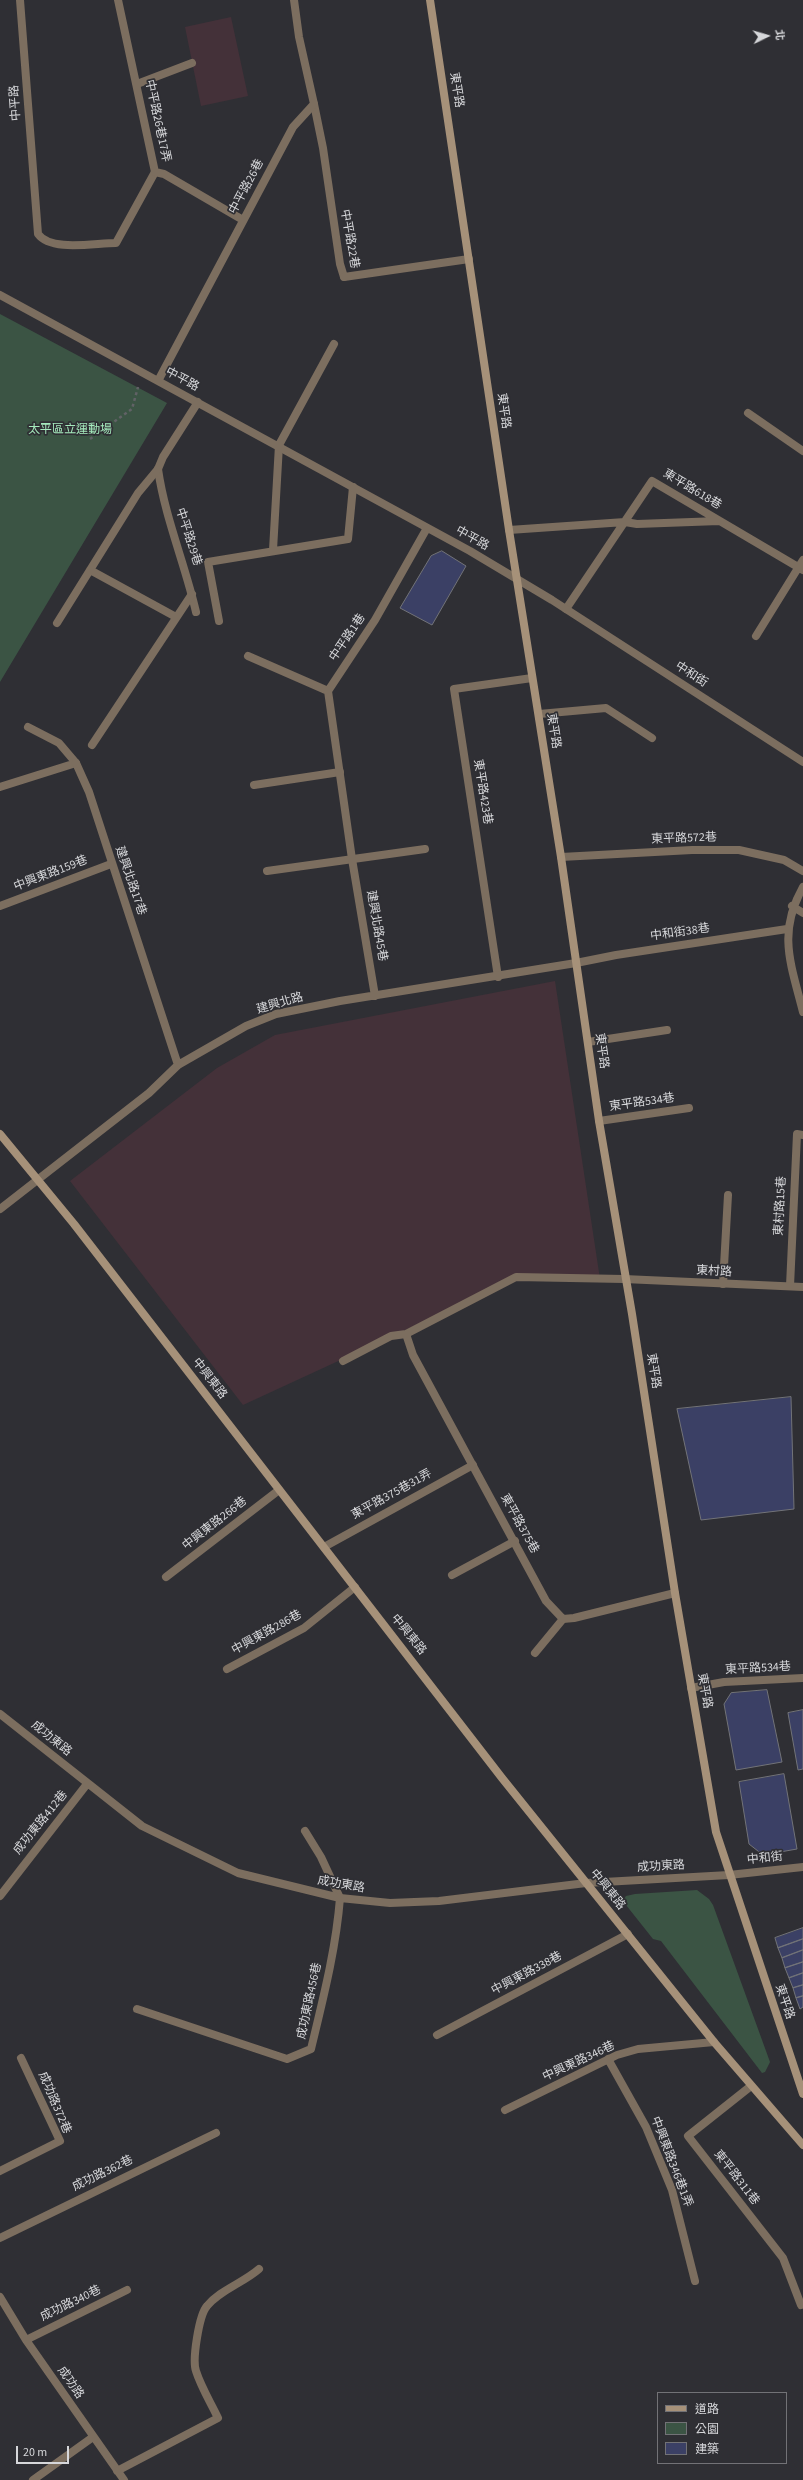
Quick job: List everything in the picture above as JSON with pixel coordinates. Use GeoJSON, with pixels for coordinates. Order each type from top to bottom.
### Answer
{"type":"FeatureCollection","features":[{"type":"Feature","properties":{"kind":"street","name":"中平路"},"geometry":{"type":"LineString","coordinates":[[20,0],[38,234],[43,241],[54,245],[116,243],[155,172]]}},
{"type":"Feature","properties":{"kind":"street","name":"中平路26巷17弄"},"geometry":{"type":"LineString","coordinates":[[118,0],[155,172],[164,174],[243,220]]}},
{"type":"Feature","properties":{"kind":"street"},"geometry":{"type":"LineString","coordinates":[[294,0],[299,37],[314,104]]}},
{"type":"Feature","properties":{"kind":"street","name":"東平路"},"geometry":{"type":"LineString","coordinates":[[430,0],[516,579],[561,857],[599,1121],[624,1279],[632,1314],[675,1593],[716,1832],[729,1875],[803,2094]]}},
{"type":"Feature","properties":{"kind":"street"},"geometry":{"type":"LineString","coordinates":[[137,84],[192,62]]}},
{"type":"Feature","properties":{"kind":"street","name":"中平路26巷"},"geometry":{"type":"LineString","coordinates":[[158,381],[293,127],[314,104]]}},
{"type":"Feature","properties":{"kind":"street","name":"中平路22巷"},"geometry":{"type":"LineString","coordinates":[[314,104],[323,148],[340,264],[344,277],[469,259]]}},
{"type":"Feature","properties":{"kind":"street","name":"中平路"},"geometry":{"type":"LineString","coordinates":[[0,295],[352,486],[516,579]]}},
{"type":"Feature","properties":{"kind":"street"},"geometry":{"type":"LineString","coordinates":[[273,550],[279,446],[334,344]]}},
{"type":"Feature","properties":{"kind":"street"},"geometry":{"type":"LineString","coordinates":[[57,623],[138,493],[158,469],[163,457],[198,402]]}},
{"type":"Feature","properties":{"kind":"street"},"geometry":{"type":"LineString","coordinates":[[748,413],[803,451]]}},
{"type":"Feature","properties":{"kind":"street","name":"中平路29巷"},"geometry":{"type":"LineString","coordinates":[[158,469],[162,495],[196,612]]}},
{"type":"Feature","properties":{"kind":"street","name":"東平路618巷"},"geometry":{"type":"LineString","coordinates":[[625,522],[652,481],[720,521],[801,565],[756,636]]}},
{"type":"Feature","properties":{"kind":"street"},"geometry":{"type":"LineString","coordinates":[[219,621],[208,562],[273,550],[348,539],[352,486]]}},
{"type":"Feature","properties":{"kind":"street","name":"東平路618巷"},"geometry":{"type":"LineString","coordinates":[[509,530],[625,522],[637,524],[720,521]]}},
{"type":"Feature","properties":{"kind":"street"},"geometry":{"type":"LineString","coordinates":[[566,609],[625,522]]}},
{"type":"Feature","properties":{"kind":"street","name":"中平路1巷"},"geometry":{"type":"LineString","coordinates":[[328,691],[375,620],[427,528]]}},
{"type":"Feature","properties":{"kind":"street"},"geometry":{"type":"LineString","coordinates":[[90,570],[176,616]]}},
{"type":"Feature","properties":{"kind":"street","name":"中和街"},"geometry":{"type":"LineString","coordinates":[[516,579],[566,609],[803,762]]}},
{"type":"Feature","properties":{"kind":"street"},"geometry":{"type":"LineString","coordinates":[[92,745],[192,594]]}},
{"type":"Feature","properties":{"kind":"street"},"geometry":{"type":"LineString","coordinates":[[248,656],[328,691],[340,772],[254,785]]}},
{"type":"Feature","properties":{"kind":"street","name":"東平路423巷"},"geometry":{"type":"LineString","coordinates":[[498,977],[454,689],[532,678]]}},
{"type":"Feature","properties":{"kind":"street"},"geometry":{"type":"LineString","coordinates":[[539,714],[606,708],[652,738]]}},
{"type":"Feature","properties":{"kind":"street","name":"建興北路17巷"},"geometry":{"type":"LineString","coordinates":[[28,727],[59,743],[76,763],[90,792],[111,864],[153,982],[178,1065]]}},
{"type":"Feature","properties":{"kind":"street"},"geometry":{"type":"LineString","coordinates":[[0,787],[76,763]]}},
{"type":"Feature","properties":{"kind":"street","name":"建興北路45巷"},"geometry":{"type":"LineString","coordinates":[[340,772],[352,860],[376,996]]}},
{"type":"Feature","properties":{"kind":"street"},"geometry":{"type":"LineString","coordinates":[[267,871],[425,849]]}},
{"type":"Feature","properties":{"kind":"street","name":"東平路572巷"},"geometry":{"type":"LineString","coordinates":[[561,857],[692,850],[739,850],[784,860],[803,871]]}},
{"type":"Feature","properties":{"kind":"street","name":"中興東路159巷"},"geometry":{"type":"LineString","coordinates":[[0,906],[111,864]]}},
{"type":"Feature","properties":{"kind":"street"},"geometry":{"type":"LineString","coordinates":[[803,887],[792,906],[787,930],[792,968],[803,1012]]}},
{"type":"Feature","properties":{"kind":"street"},"geometry":{"type":"LineString","coordinates":[[792,906],[803,913]]}},
{"type":"Feature","properties":{"kind":"street","name":"中和街38巷"},"geometry":{"type":"LineString","coordinates":[[576,963],[616,955],[787,930]]}},
{"type":"Feature","properties":{"kind":"street","name":"建興北路"},"geometry":{"type":"LineString","coordinates":[[0,1209],[149,1093],[178,1065],[246,1026],[276,1014],[576,963]]}},
{"type":"Feature","properties":{"kind":"street"},"geometry":{"type":"LineString","coordinates":[[588,1042],[667,1030]]}},
{"type":"Feature","properties":{"kind":"street","name":"東平路534巷"},"geometry":{"type":"LineString","coordinates":[[599,1121],[689,1108]]}},
{"type":"Feature","properties":{"kind":"street","name":"中興東路"},"geometry":{"type":"LineString","coordinates":[[0,1134],[74,1224],[279,1490],[586,1883],[714,2042],[803,2145]]}},
{"type":"Feature","properties":{"kind":"street","name":"東村路15巷"},"geometry":{"type":"LineString","coordinates":[[790,1286],[797,1134],[803,1135]]}},
{"type":"Feature","properties":{"kind":"street"},"geometry":{"type":"LineString","coordinates":[[722,1284],[728,1195]]}},
{"type":"Feature","properties":{"kind":"street"},"geometry":{"type":"LineString","coordinates":[[343,1361],[391,1336],[406,1334],[516,1277],[624,1279]]}},
{"type":"Feature","properties":{"kind":"street","name":"東村路"},"geometry":{"type":"LineString","coordinates":[[624,1279],[803,1287]]}},
{"type":"Feature","properties":{"kind":"street","name":"東平路375巷"},"geometry":{"type":"LineString","coordinates":[[406,1334],[414,1355],[546,1601],[563,1619]]}},
{"type":"Feature","properties":{"kind":"street","name":"東平路375巷31弄"},"geometry":{"type":"LineString","coordinates":[[324,1547],[473,1465]]}},
{"type":"Feature","properties":{"kind":"street","name":"中興東路266巷"},"geometry":{"type":"LineString","coordinates":[[166,1577],[279,1490]]}},
{"type":"Feature","properties":{"kind":"street"},"geometry":{"type":"LineString","coordinates":[[452,1575],[515,1541]]}},
{"type":"Feature","properties":{"kind":"street","name":"中興東路286巷"},"geometry":{"type":"LineString","coordinates":[[227,1669],[304,1628],[355,1587]]}},
{"type":"Feature","properties":{"kind":"street"},"geometry":{"type":"LineString","coordinates":[[535,1653],[563,1619],[574,1618],[675,1593]]}},
{"type":"Feature","properties":{"kind":"street","name":"東平路534巷"},"geometry":{"type":"LineString","coordinates":[[691,1688],[724,1682],[803,1678]]}},
{"type":"Feature","properties":{"kind":"street","name":"成功東路"},"geometry":{"type":"LineString","coordinates":[[0,1714],[142,1826],[222,1867],[238,1873],[340,1898],[390,1903],[439,1901],[586,1883],[729,1875]]}},
{"type":"Feature","properties":{"kind":"street","name":"成功東路412巷"},"geometry":{"type":"LineString","coordinates":[[0,1896],[88,1784]]}},
{"type":"Feature","properties":{"kind":"street","name":"成功東路456巷"},"geometry":{"type":"LineString","coordinates":[[137,2009],[287,2059],[311,2049],[324,1996],[338,1924],[340,1898],[321,1858],[304,1831]]}},
{"type":"Feature","properties":{"kind":"street","name":"中和街"},"geometry":{"type":"LineString","coordinates":[[729,1875],[803,1867]]}},
{"type":"Feature","properties":{"kind":"street","name":"中興東路338巷"},"geometry":{"type":"LineString","coordinates":[[436,2035],[628,1934]]}},
{"type":"Feature","properties":{"kind":"street","name":"中興東路346巷"},"geometry":{"type":"LineString","coordinates":[[505,2110],[608,2060],[638,2048],[714,2042]]}},
{"type":"Feature","properties":{"kind":"street","name":"成功路372巷"},"geometry":{"type":"LineString","coordinates":[[0,2171],[60,2141],[21,2058]]}},
{"type":"Feature","properties":{"kind":"street","name":"中興東路346巷1弄"},"geometry":{"type":"LineString","coordinates":[[608,2060],[646,2126],[672,2190],[695,2281]]}},
{"type":"Feature","properties":{"kind":"street","name":"東平路311巷"},"geometry":{"type":"LineString","coordinates":[[751,2086],[688,2136],[783,2258],[801,2305]]}},
{"type":"Feature","properties":{"kind":"street","name":"成功路362巷"},"geometry":{"type":"LineString","coordinates":[[0,2238],[216,2133]]}},
{"type":"Feature","properties":{"kind":"street"},"geometry":{"type":"LineString","coordinates":[[117,2471],[218,2418],[195,2370],[201,2317],[206,2307],[214,2299],[248,2279],[259,2269]]}},
{"type":"Feature","properties":{"kind":"street","name":"成功路340巷"},"geometry":{"type":"LineString","coordinates":[[26,2340],[127,2290]]}},
{"type":"Feature","properties":{"kind":"street","name":"成功路"},"geometry":{"type":"LineString","coordinates":[[0,2297],[26,2340],[124,2480]]}},
{"type":"Feature","properties":{"kind":"street"},"geometry":{"type":"LineString","coordinates":[[33,2480],[93,2437]]}},
{"type":"Feature","properties":{"kind":"path"},"geometry":{"type":"LineString","coordinates":[[90,439],[132,409],[138,388]]}},
{"type":"Feature","properties":{"kind":"shaded area"},"geometry":{"type":"Polygon","coordinates":[[[231,17],[248,96],[201,106],[185,27],[231,17]]]}},
{"type":"Feature","properties":{"kind":"shaded area"},"geometry":{"type":"Polygon","coordinates":[[[555,981],[600,1279],[516,1279],[243,1405],[70,1181],[217,1068],[275,1035],[555,981]]]}},
{"type":"Feature","properties":{"kind":"green space","name":"太平區立運動場"},"geometry":{"type":"Polygon","coordinates":[[[0,314],[167,403],[0,682],[0,314]]]}},
{"type":"Feature","properties":{"kind":"green space"},"geometry":{"type":"Polygon","coordinates":[[[697,1890],[709,1899],[713,1905],[770,2062],[765,2072],[762,2073],[661,1941],[653,1939],[626,1905],[624,1899],[626,1896],[635,1894],[697,1890]]]}},
{"type":"Feature","properties":{"kind":"building"},"geometry":{"type":"Polygon","coordinates":[[[442,551],[466,566],[432,625],[400,608],[431,556],[442,551]]]}},
{"type":"Feature","properties":{"kind":"building"},"geometry":{"type":"Polygon","coordinates":[[[791,1397],[794,1509],[701,1520],[677,1409],[791,1397]]]}},
{"type":"Feature","properties":{"kind":"building"},"geometry":{"type":"Polygon","coordinates":[[[767,1690],[782,1762],[736,1770],[724,1704],[731,1693],[767,1690]]]}},
{"type":"Feature","properties":{"kind":"building"},"geometry":{"type":"Polygon","coordinates":[[[803,1710],[803,1769],[798,1770],[788,1713],[803,1710]]]}},
{"type":"Feature","properties":{"kind":"building"},"geometry":{"type":"Polygon","coordinates":[[[784,1774],[797,1849],[763,1855],[749,1844],[739,1782],[784,1774]]]}},
{"type":"Feature","properties":{"kind":"building"},"geometry":{"type":"Polygon","coordinates":[[[803,1928],[803,1939],[778,1948],[775,1938],[803,1928]]]}},
{"type":"Feature","properties":{"kind":"building"},"geometry":{"type":"Polygon","coordinates":[[[803,1939],[803,1950],[782,1958],[778,1948],[803,1939]]]}},
{"type":"Feature","properties":{"kind":"building"},"geometry":{"type":"Polygon","coordinates":[[[803,1950],[803,1962],[785,1968],[782,1958],[803,1950]]]}},
{"type":"Feature","properties":{"kind":"building"},"geometry":{"type":"Polygon","coordinates":[[[803,1962],[803,1973],[789,1978],[785,1968],[803,1962]]]}},
{"type":"Feature","properties":{"kind":"building"},"geometry":{"type":"Polygon","coordinates":[[[803,1973],[803,1985],[793,1988],[789,1978],[803,1973]]]}},
{"type":"Feature","properties":{"kind":"building"},"geometry":{"type":"Polygon","coordinates":[[[803,1985],[803,1996],[796,1998],[793,1988],[803,1985]]]}},
{"type":"Feature","properties":{"kind":"building"},"geometry":{"type":"Polygon","coordinates":[[[803,1996],[803,2007],[800,2009],[796,1998],[803,1996]]]}}]}
